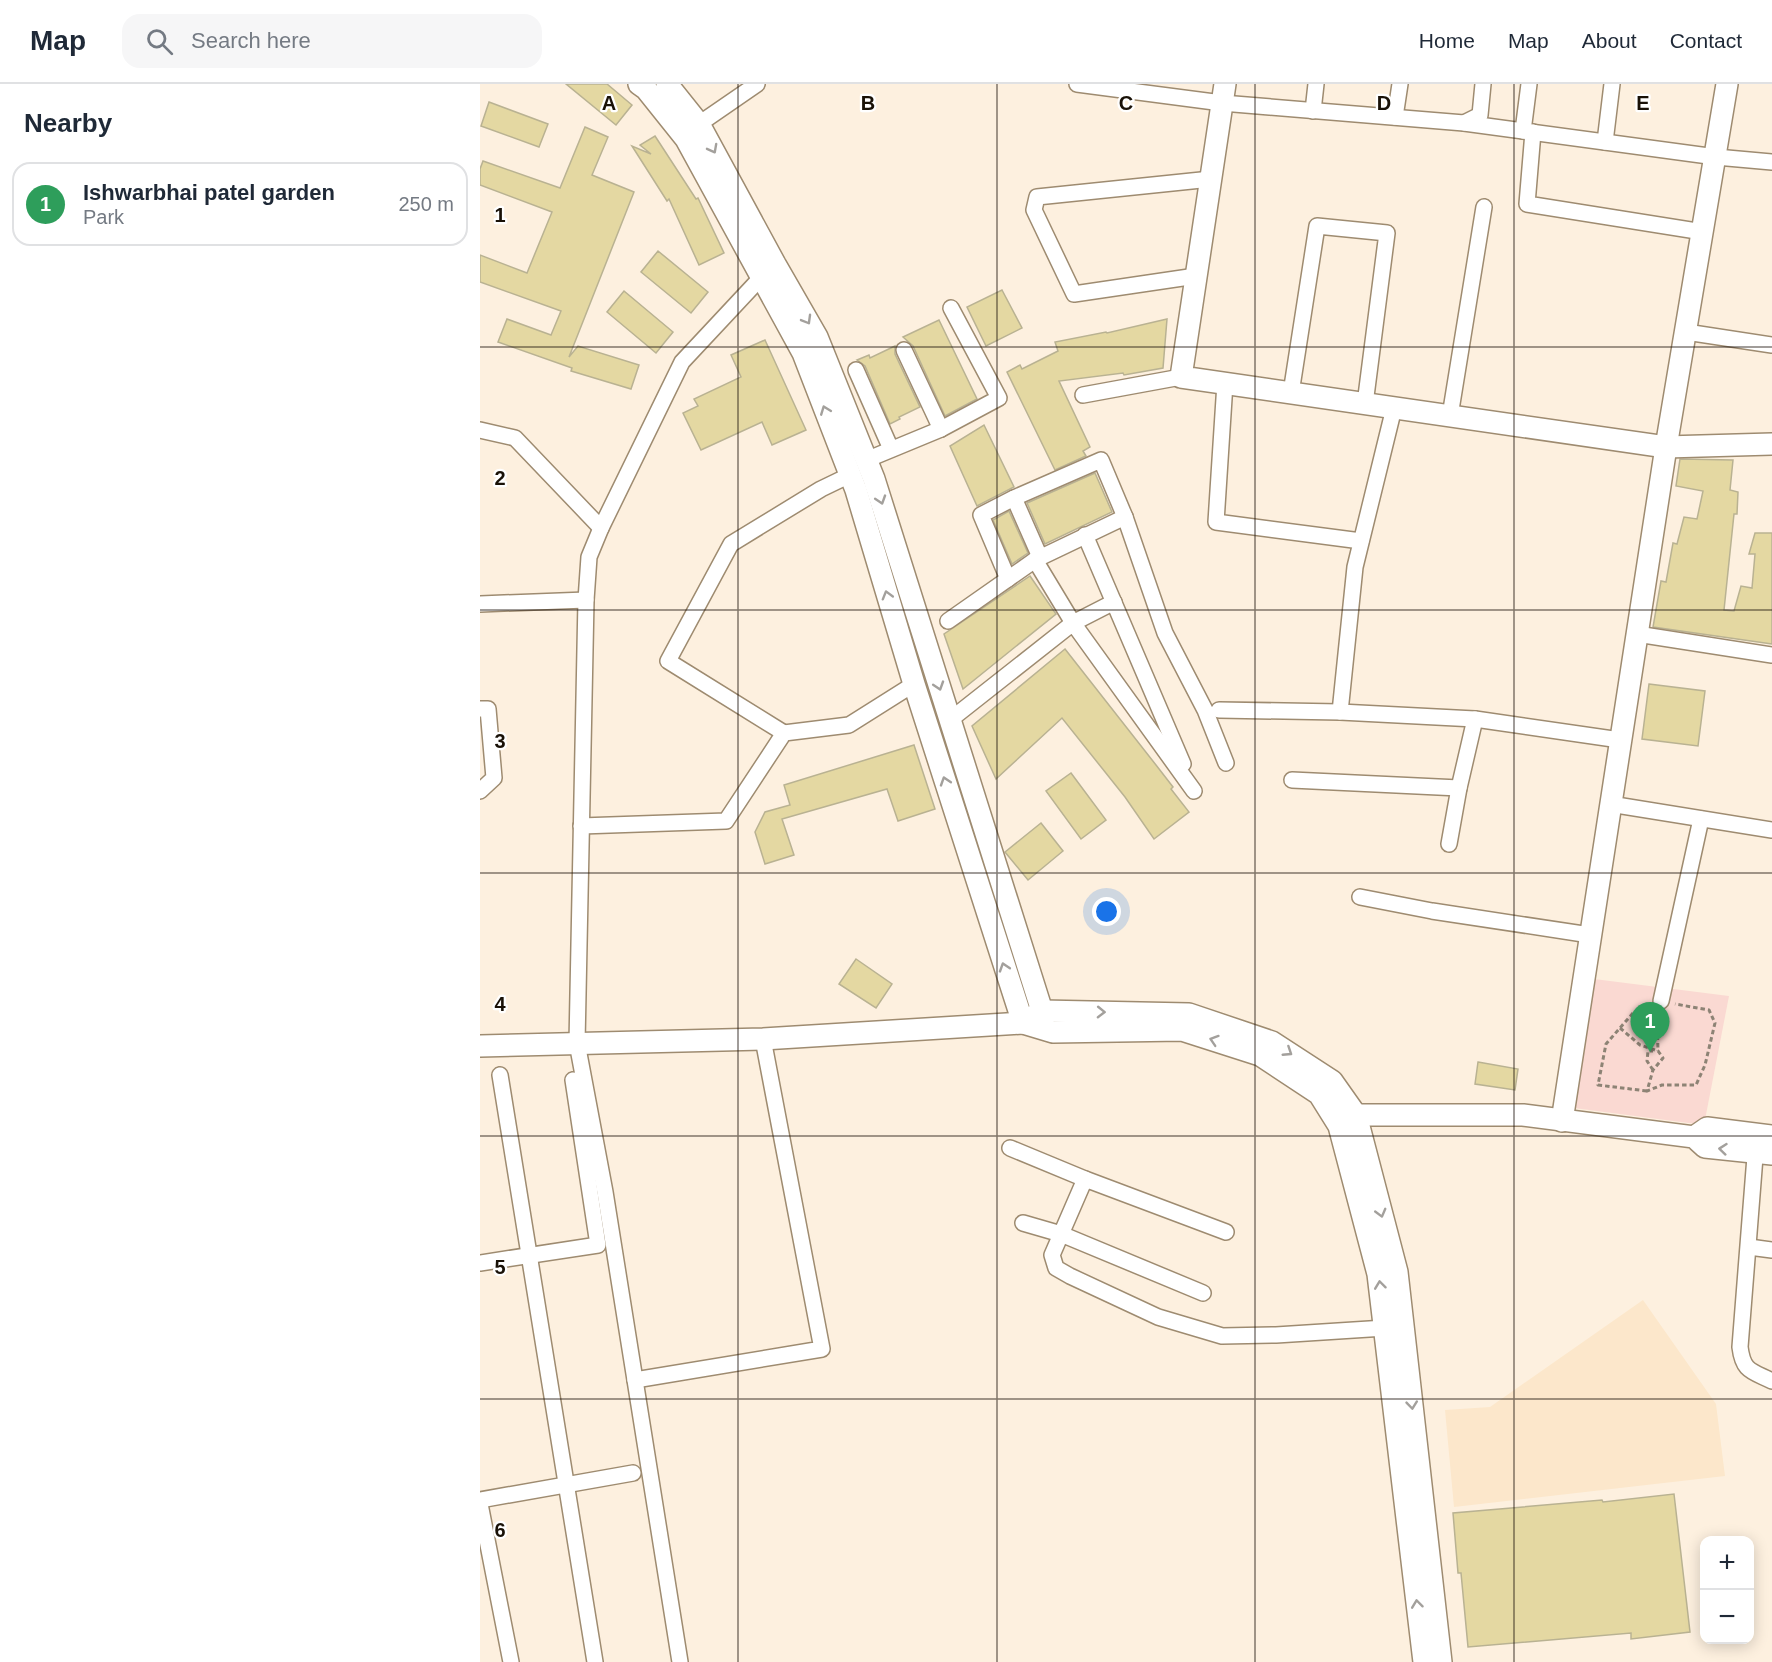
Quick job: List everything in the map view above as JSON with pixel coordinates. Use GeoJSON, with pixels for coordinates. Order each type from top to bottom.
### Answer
{"type":"FeatureCollection","features":[{"type":"Feature","properties":{"kind":"street"},"geometry":{"type":"LineString","coordinates":[[639,84],[646,89],[686,139],[768,270],[817,337],[874,479],[1042,1011]]}},
{"type":"Feature","properties":{"kind":"street"},"geometry":{"type":"LineString","coordinates":[[668,84],[699,123],[768,270],[850,475],[914,684],[1023,1023]]}},
{"type":"Feature","properties":{"kind":"street"},"geometry":{"type":"LineString","coordinates":[[699,123],[757,84]]}},
{"type":"Feature","properties":{"kind":"street"},"geometry":{"type":"LineString","coordinates":[[1077,84],[1224,94],[1313,111],[1464,123],[1716,157],[1772,162]]}},
{"type":"Feature","properties":{"kind":"street"},"geometry":{"type":"LineString","coordinates":[[1313,111],[1316,84]]}},
{"type":"Feature","properties":{"kind":"street"},"geometry":{"type":"LineString","coordinates":[[1395,117],[1400,84]]}},
{"type":"Feature","properties":{"kind":"street"},"geometry":{"type":"LineString","coordinates":[[1464,123],[1480,116],[1483,84]]}},
{"type":"Feature","properties":{"kind":"street"},"geometry":{"type":"LineString","coordinates":[[1529,84],[1527,204],[1703,232]]}},
{"type":"Feature","properties":{"kind":"street"},"geometry":{"type":"LineString","coordinates":[[1605,142],[1611,84]]}},
{"type":"Feature","properties":{"kind":"street"},"geometry":{"type":"LineString","coordinates":[[1562,1121],[1666,447],[1727,84]]}},
{"type":"Feature","properties":{"kind":"street"},"geometry":{"type":"LineString","coordinates":[[1181,377],[1224,94]]}},
{"type":"Feature","properties":{"kind":"street"},"geometry":{"type":"LineString","coordinates":[[1196,276],[1074,294],[1034,210],[1037,197],[1211,179]]}},
{"type":"Feature","properties":{"kind":"street"},"geometry":{"type":"LineString","coordinates":[[1450,416],[1484,207]]}},
{"type":"Feature","properties":{"kind":"street"},"geometry":{"type":"LineString","coordinates":[[1291,393],[1317,226],[1387,233],[1365,404]]}},
{"type":"Feature","properties":{"kind":"street"},"geometry":{"type":"LineString","coordinates":[[680,1662],[605,1192],[577,1043],[588,557],[682,362],[768,270]]}},
{"type":"Feature","properties":{"kind":"street"},"geometry":{"type":"LineString","coordinates":[[866,460],[941,429],[999,398],[951,308]]}},
{"type":"Feature","properties":{"kind":"street"},"geometry":{"type":"LineString","coordinates":[[1686,332],[1772,345]]}},
{"type":"Feature","properties":{"kind":"street"},"geometry":{"type":"LineString","coordinates":[[904,350],[941,429]]}},
{"type":"Feature","properties":{"kind":"street"},"geometry":{"type":"LineString","coordinates":[[856,370],[891,449]]}},
{"type":"Feature","properties":{"kind":"street"},"geometry":{"type":"LineString","coordinates":[[1083,395],[1181,377],[1666,447],[1772,444]]}},
{"type":"Feature","properties":{"kind":"street"},"geometry":{"type":"LineString","coordinates":[[1225,383],[1216,522],[1361,541]]}},
{"type":"Feature","properties":{"kind":"street"},"geometry":{"type":"LineString","coordinates":[[1340,712],[1354,567],[1394,408]]}},
{"type":"Feature","properties":{"kind":"street"},"geometry":{"type":"LineString","coordinates":[[480,430],[515,438],[601,528]]}},
{"type":"Feature","properties":{"kind":"street"},"geometry":{"type":"LineString","coordinates":[[1008,579],[981,515],[1101,460],[1125,517],[1165,633],[1205,710],[1226,763]]}},
{"type":"Feature","properties":{"kind":"street"},"geometry":{"type":"LineString","coordinates":[[850,475],[821,489],[730,544],[668,661],[784,733],[849,725],[914,684]]}},
{"type":"Feature","properties":{"kind":"street"},"geometry":{"type":"LineString","coordinates":[[1014,498],[1037,558],[1073,623],[1194,791],[1085,535]]}},
{"type":"Feature","properties":{"kind":"street"},"geometry":{"type":"LineString","coordinates":[[948,621],[1037,558],[1125,517]]}},
{"type":"Feature","properties":{"kind":"street"},"geometry":{"type":"LineString","coordinates":[[480,604],[586,600]]}},
{"type":"Feature","properties":{"kind":"street"},"geometry":{"type":"LineString","coordinates":[[950,720],[1073,623],[1114,602]]}},
{"type":"Feature","properties":{"kind":"street"},"geometry":{"type":"LineString","coordinates":[[1637,634],[1772,655]]}},
{"type":"Feature","properties":{"kind":"street"},"geometry":{"type":"LineString","coordinates":[[480,709],[488,709],[494,778],[480,791]]}},
{"type":"Feature","properties":{"kind":"street"},"geometry":{"type":"LineString","coordinates":[[1219,710],[1340,712],[1475,719],[1620,740]]}},
{"type":"Feature","properties":{"kind":"street"},"geometry":{"type":"LineString","coordinates":[[1449,844],[1475,719]]}},
{"type":"Feature","properties":{"kind":"street"},"geometry":{"type":"LineString","coordinates":[[581,826],[726,821],[784,733]]}},
{"type":"Feature","properties":{"kind":"street"},"geometry":{"type":"LineString","coordinates":[[1292,780],[1459,788]]}},
{"type":"Feature","properties":{"kind":"street"},"geometry":{"type":"LineString","coordinates":[[1610,804],[1772,830]]}},
{"type":"Feature","properties":{"kind":"street"},"geometry":{"type":"LineString","coordinates":[[1661,1001],[1701,819]]}},
{"type":"Feature","properties":{"kind":"street"},"geometry":{"type":"LineString","coordinates":[[1360,897],[1432,911],[1590,935]]}},
{"type":"Feature","properties":{"kind":"street"},"geometry":{"type":"LineString","coordinates":[[1023,1023],[1042,1011],[1189,1014],[1272,1042],[1332,1081],[1356,1115],[1397,1272],[1441,1662]]}},
{"type":"Feature","properties":{"kind":"street"},"geometry":{"type":"LineString","coordinates":[[480,1046],[763,1039],[1023,1023],[1053,1032],[1182,1030],[1260,1054],[1319,1094],[1339,1126],[1378,1274],[1424,1662]]}},
{"type":"Feature","properties":{"kind":"street"},"geometry":{"type":"LineString","coordinates":[[635,1380],[822,1349],[763,1039]]}},
{"type":"Feature","properties":{"kind":"street"},"geometry":{"type":"LineString","coordinates":[[500,1075],[595,1662]]}},
{"type":"Feature","properties":{"kind":"street"},"geometry":{"type":"LineString","coordinates":[[480,1263],[598,1245],[573,1080]]}},
{"type":"Feature","properties":{"kind":"street"},"geometry":{"type":"LineString","coordinates":[[1335,1119],[1356,1115],[1523,1115],[1694,1137],[1707,1128],[1764,1144],[1749,1247],[1740,1347],[1742,1362],[1747,1369],[1772,1381]]}},
{"type":"Feature","properties":{"kind":"street"},"geometry":{"type":"LineString","coordinates":[[1010,1148],[1226,1232]]}},
{"type":"Feature","properties":{"kind":"street"},"geometry":{"type":"LineString","coordinates":[[1085,1179],[1052,1255],[1056,1268],[1070,1276],[1158,1317],[1222,1336],[1385,1328]]}},
{"type":"Feature","properties":{"kind":"street"},"geometry":{"type":"LineString","coordinates":[[1023,1223],[1061,1234],[1203,1293]]}},
{"type":"Feature","properties":{"kind":"street"},"geometry":{"type":"LineString","coordinates":[[1749,1247],[1772,1250]]}},
{"type":"Feature","properties":{"kind":"street"},"geometry":{"type":"LineString","coordinates":[[511,1662],[480,1502],[633,1473]]}},
{"type":"Feature","properties":{"kind":"path"},"geometry":{"type":"LineString","coordinates":[[1633,1013],[1606,1044],[1598,1085],[1647,1091],[1662,1085],[1695,1085],[1705,1065],[1714,1023],[1709,1010],[1661,1001],[1657,1009],[1658,1051],[1663,1058],[1653,1070],[1647,1091]]}},
{"type":"Feature","properties":{"kind":"path"},"geometry":{"type":"LineString","coordinates":[[1620,1028],[1640,1045],[1658,1051]]}},
{"type":"Feature","properties":{"kind":"path"},"geometry":{"type":"LineString","coordinates":[[1653,1070],[1647,1061],[1648,1051],[1658,1051]]}},
{"type":"Feature","properties":{"kind":"shaded area"},"geometry":{"type":"Polygon","coordinates":[[[1594,979],[1729,996],[1704,1125],[1574,1108],[1594,979]]]}},
{"type":"Feature","properties":{"kind":"shaded area"},"geometry":{"type":"Polygon","coordinates":[[[1643,1300],[1716,1404],[1725,1476],[1454,1507],[1445,1410],[1490,1407],[1643,1300]]]}},
{"type":"Feature","properties":{"kind":"building"},"geometry":{"type":"Polygon","coordinates":[[[566,84],[607,84],[632,105],[616,125],[566,84]]]}},
{"type":"Feature","properties":{"kind":"building"},"geometry":{"type":"Polygon","coordinates":[[[489,102],[548,124],[539,147],[481,126],[489,102]]]}},
{"type":"Feature","properties":{"kind":"building"},"geometry":{"type":"Polygon","coordinates":[[[585,127],[608,137],[592,175],[634,192],[569,357],[578,346],[639,365],[631,389],[571,371],[572,368],[498,342],[507,319],[551,335],[561,311],[480,282],[480,255],[527,273],[552,212],[480,185],[480,169],[483,161],[560,188],[585,127]]]}},
{"type":"Feature","properties":{"kind":"building"},"geometry":{"type":"Polygon","coordinates":[[[655,136],[696,199],[698,198],[724,253],[699,265],[669,199],[667,201],[632,146],[651,154],[640,145],[655,136]]]}},
{"type":"Feature","properties":{"kind":"building"},"geometry":{"type":"Polygon","coordinates":[[[658,251],[708,292],[691,313],[641,272],[658,251]]]}},
{"type":"Feature","properties":{"kind":"building"},"geometry":{"type":"Polygon","coordinates":[[[1002,290],[1022,328],[986,346],[967,307],[1002,290]]]}},
{"type":"Feature","properties":{"kind":"building"},"geometry":{"type":"Polygon","coordinates":[[[624,291],[673,332],[656,353],[607,312],[624,291]]]}},
{"type":"Feature","properties":{"kind":"building"},"geometry":{"type":"Polygon","coordinates":[[[1167,319],[1163,368],[1124,375],[1123,373],[1059,381],[1090,447],[1083,451],[1086,456],[1055,470],[1007,372],[1020,365],[1022,369],[1058,351],[1055,342],[1167,319]]]}},
{"type":"Feature","properties":{"kind":"building"},"geometry":{"type":"Polygon","coordinates":[[[939,320],[977,399],[945,416],[913,346],[903,337],[939,320]]]}},
{"type":"Feature","properties":{"kind":"building"},"geometry":{"type":"Polygon","coordinates":[[[765,340],[806,430],[772,445],[762,422],[701,450],[683,413],[698,406],[694,399],[741,377],[731,355],[765,340]]]}},
{"type":"Feature","properties":{"kind":"building"},"geometry":{"type":"Polygon","coordinates":[[[895,346],[895,354],[920,407],[890,424],[865,366],[857,360],[869,355],[870,358],[895,346]]]}},
{"type":"Feature","properties":{"kind":"building"},"geometry":{"type":"Polygon","coordinates":[[[984,425],[1014,487],[977,506],[950,446],[984,425]]]}},
{"type":"Feature","properties":{"kind":"building"},"geometry":{"type":"Polygon","coordinates":[[[1680,459],[1733,460],[1730,490],[1738,492],[1737,514],[1734,514],[1724,610],[1734,611],[1741,586],[1752,588],[1755,554],[1749,554],[1755,533],[1772,533],[1772,644],[1653,627],[1661,581],[1666,582],[1673,543],[1677,544],[1684,517],[1697,519],[1703,491],[1676,486],[1680,459]]]}},
{"type":"Feature","properties":{"kind":"building"},"geometry":{"type":"Polygon","coordinates":[[[1095,473],[1112,512],[1045,544],[1027,503],[1095,473]]]}},
{"type":"Feature","properties":{"kind":"building"},"geometry":{"type":"Polygon","coordinates":[[[1009,511],[1028,553],[1012,564],[993,520],[1009,511]]]}},
{"type":"Feature","properties":{"kind":"building"},"geometry":{"type":"Polygon","coordinates":[[[1030,576],[1056,614],[963,689],[944,634],[1030,576]]]}},
{"type":"Feature","properties":{"kind":"building"},"geometry":{"type":"Polygon","coordinates":[[[1065,649],[1173,787],[1171,789],[1189,812],[1154,839],[1125,797],[1062,718],[996,779],[972,726],[1065,649]]]}},
{"type":"Feature","properties":{"kind":"building"},"geometry":{"type":"Polygon","coordinates":[[[1649,684],[1705,691],[1698,746],[1642,739],[1649,684]]]}},
{"type":"Feature","properties":{"kind":"building"},"geometry":{"type":"Polygon","coordinates":[[[914,745],[935,809],[898,821],[887,789],[782,819],[794,855],[765,864],[755,832],[765,812],[790,805],[784,785],[914,745]]]}},
{"type":"Feature","properties":{"kind":"building"},"geometry":{"type":"Polygon","coordinates":[[[1071,773],[1106,820],[1081,839],[1046,791],[1071,773]]]}},
{"type":"Feature","properties":{"kind":"building"},"geometry":{"type":"Polygon","coordinates":[[[1041,823],[1063,851],[1028,880],[1005,852],[1041,823]]]}},
{"type":"Feature","properties":{"kind":"building"},"geometry":{"type":"Polygon","coordinates":[[[856,959],[892,984],[876,1008],[839,984],[856,959]]]}},
{"type":"Feature","properties":{"kind":"building"},"geometry":{"type":"Polygon","coordinates":[[[1478,1062],[1518,1069],[1515,1090],[1475,1084],[1478,1062]]]}},
{"type":"Feature","properties":{"kind":"building"},"geometry":{"type":"Polygon","coordinates":[[[1674,1494],[1690,1632],[1631,1639],[1631,1633],[1468,1647],[1453,1513],[1602,1500],[1603,1502],[1674,1494]]]}},
{"type":"Feature","properties":{"kind":"place","name":"Ishwarbhai patel garden"},"geometry":{"type":"Point","coordinates":[1650,1052]}}]}
